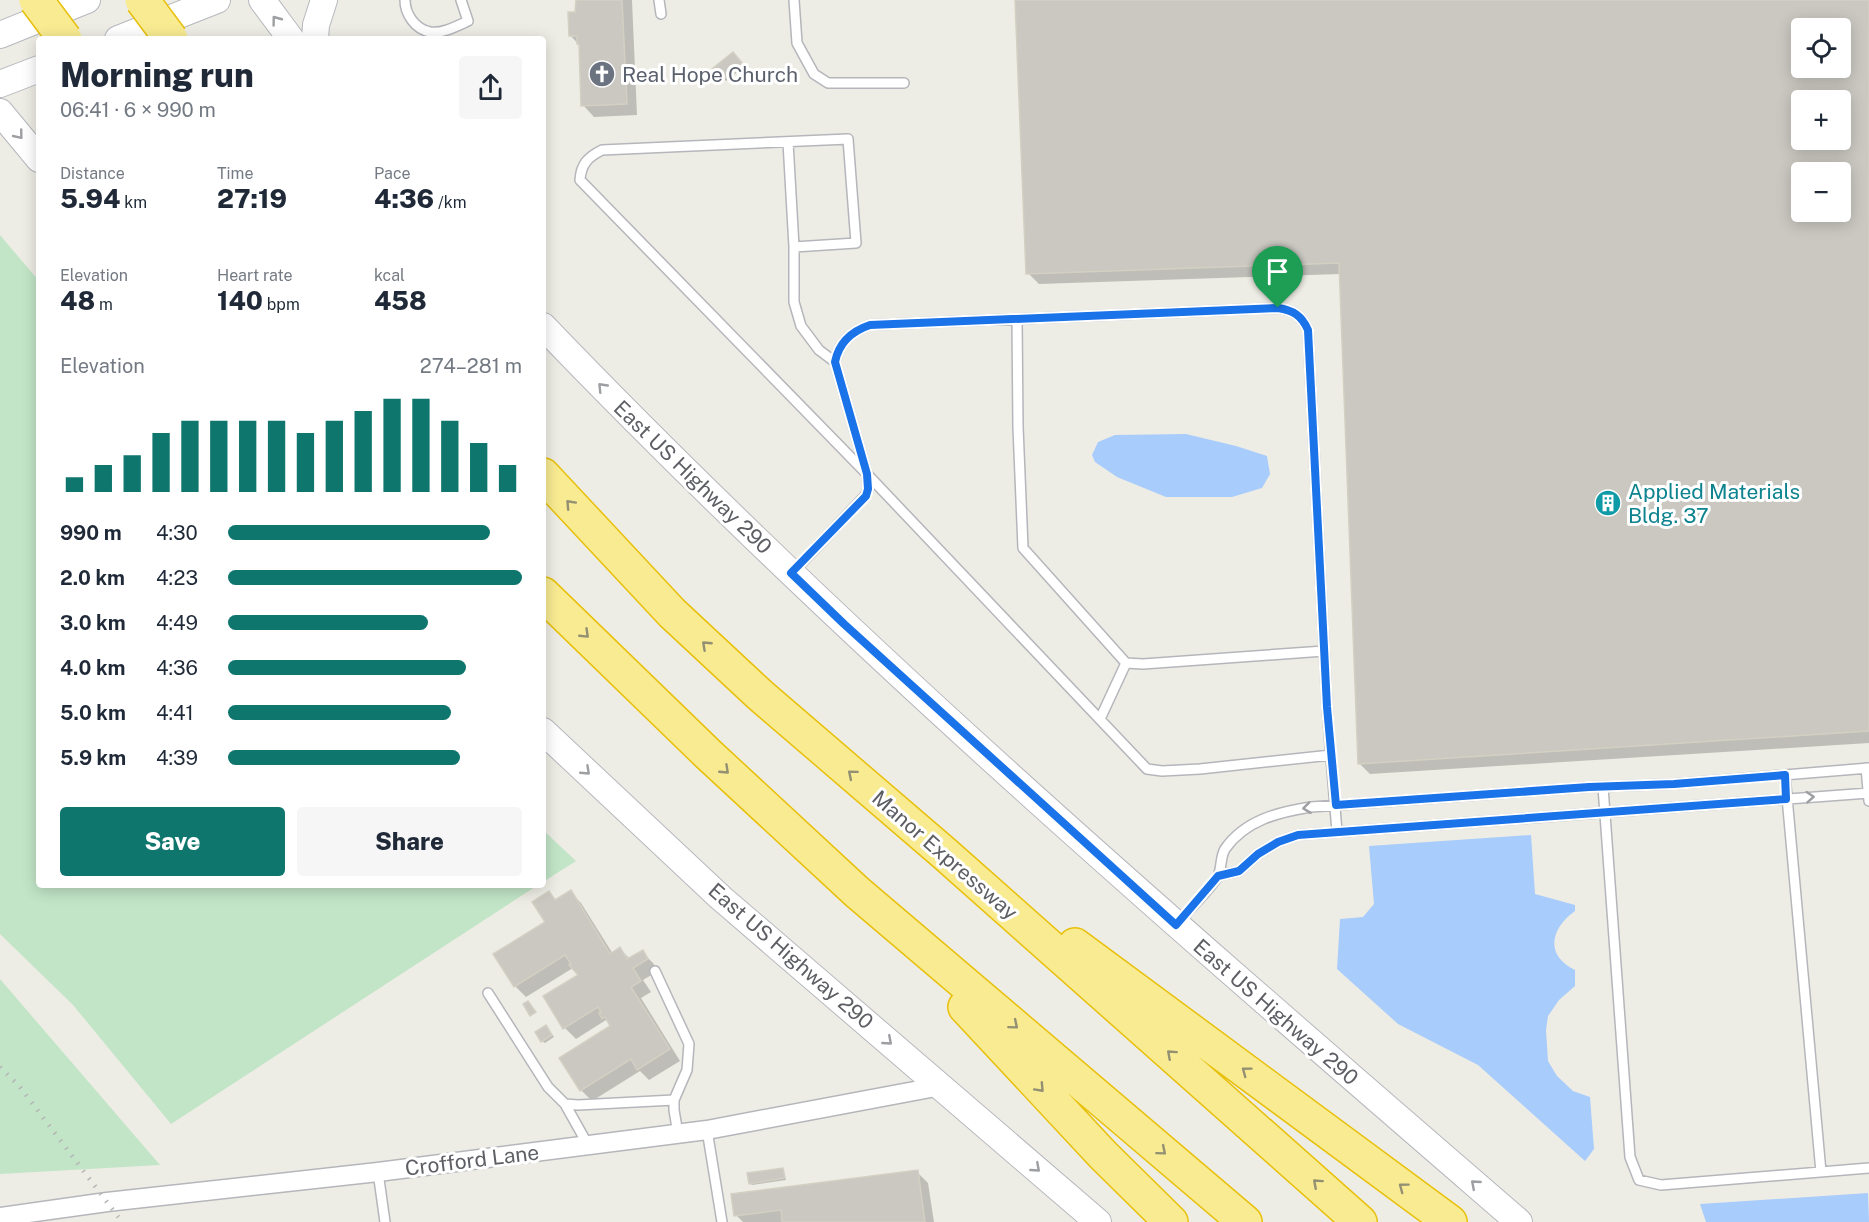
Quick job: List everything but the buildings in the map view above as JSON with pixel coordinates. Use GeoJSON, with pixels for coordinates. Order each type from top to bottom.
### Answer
{"type":"FeatureCollection","features":[{"type":"Feature","properties":{"kind":"highway"},"geometry":{"type":"LineString","coordinates":[[36,0],[63,36]]}},
{"type":"Feature","properties":{"kind":"highway"},"geometry":{"type":"LineString","coordinates":[[142,0],[169,36]]}},
{"type":"Feature","properties":{"kind":"highway","name":"Manor Expressway"},"geometry":{"type":"LineString","coordinates":[[546,478],[680,620],[760,695],[944,852],[1360,1222]]}},
{"type":"Feature","properties":{"kind":"highway"},"geometry":{"type":"LineString","coordinates":[[546,597],[708,754],[857,892],[1245,1222]]}},
{"type":"Feature","properties":{"kind":"highway"},"geometry":{"type":"LineString","coordinates":[[944,852],[1114,972],[1449,1222]]}},
{"type":"Feature","properties":{"kind":"highway"},"geometry":{"type":"LineString","coordinates":[[857,892],[1103,1155],[1171,1222]]}},
{"type":"Feature","properties":{"kind":"main road"},"geometry":{"type":"LineString","coordinates":[[0,35],[87,0]]}},
{"type":"Feature","properties":{"kind":"main road"},"geometry":{"type":"LineString","coordinates":[[126,36],[217,0]]}},
{"type":"Feature","properties":{"kind":"main road"},"geometry":{"type":"LineString","coordinates":[[262,0],[289,36]]}},
{"type":"Feature","properties":{"kind":"main road"},"geometry":{"type":"LineString","coordinates":[[315,36],[316,25],[324,0]]}},
{"type":"Feature","properties":{"kind":"main road"},"geometry":{"type":"LineString","coordinates":[[0,84],[36,70]]}},
{"type":"Feature","properties":{"kind":"main road"},"geometry":{"type":"LineString","coordinates":[[0,112],[36,155]]}},
{"type":"Feature","properties":{"kind":"main road","name":"East US Highway 290"},"geometry":{"type":"LineString","coordinates":[[546,329],[633,420],[844,624],[1176,925],[1519,1222]]}},
{"type":"Feature","properties":{"kind":"main road","name":"East US Highway 290"},"geometry":{"type":"LineString","coordinates":[[546,735],[721,898],[1098,1222]]}},
{"type":"Feature","properties":{"kind":"street","name":"Crofford Lane"},"geometry":{"type":"LineString","coordinates":[[0,1217],[107,1202],[378,1172],[707,1130],[941,1086]]}},
{"type":"Feature","properties":{"kind":"lane"},"geometry":{"type":"LineString","coordinates":[[405,0],[405,10],[413,22],[430,32],[451,29],[468,21],[461,0]]}},
{"type":"Feature","properties":{"kind":"lane"},"geometry":{"type":"LineString","coordinates":[[659,0],[661,14]]}},
{"type":"Feature","properties":{"kind":"lane"},"geometry":{"type":"LineString","coordinates":[[794,0],[797,43],[814,74],[828,83],[904,83]]}},
{"type":"Feature","properties":{"kind":"lane"},"geometry":{"type":"LineString","coordinates":[[794,248],[856,243],[848,140],[602,150],[588,158],[580,172],[580,180],[867,474],[1147,769],[1200,769],[1331,755]]}},
{"type":"Feature","properties":{"kind":"lane"},"geometry":{"type":"LineString","coordinates":[[788,142],[794,248],[794,302],[801,326],[819,350],[835,362]]}},
{"type":"Feature","properties":{"kind":"lane"},"geometry":{"type":"LineString","coordinates":[[791,573],[866,496],[868,489],[867,474],[835,362],[842,343],[858,329],[870,325],[1278,308],[1288,310],[1304,320],[1308,330],[1324,651],[1337,832]]}},
{"type":"Feature","properties":{"kind":"lane"},"geometry":{"type":"LineString","coordinates":[[1017,319],[1018,427],[1023,548],[1126,663],[1143,664],[1324,651]]}},
{"type":"Feature","properties":{"kind":"lane"},"geometry":{"type":"LineString","coordinates":[[1100,719],[1126,663]]}},
{"type":"Feature","properties":{"kind":"lane"},"geometry":{"type":"LineString","coordinates":[[1176,925],[1218,876],[1223,851],[1235,837],[1256,823],[1277,813],[1291,810],[1336,805],[1674,784],[1868,768],[1869,801]]}},
{"type":"Feature","properties":{"kind":"lane"},"geometry":{"type":"LineString","coordinates":[[1785,775],[1821,1172]]}},
{"type":"Feature","properties":{"kind":"lane"},"geometry":{"type":"LineString","coordinates":[[1603,787],[1630,1157],[1639,1180],[1661,1185],[1869,1168]]}},
{"type":"Feature","properties":{"kind":"lane"},"geometry":{"type":"LineString","coordinates":[[1218,876],[1239,871],[1258,854],[1278,842],[1298,835],[1869,793]]}},
{"type":"Feature","properties":{"kind":"lane"},"geometry":{"type":"LineString","coordinates":[[655,971],[689,1044],[687,1070],[674,1100],[678,1134]]}},
{"type":"Feature","properties":{"kind":"lane"},"geometry":{"type":"LineString","coordinates":[[488,993],[549,1087],[565,1104],[588,1145]]}},
{"type":"Feature","properties":{"kind":"lane"},"geometry":{"type":"LineString","coordinates":[[565,1104],[578,1106],[607,1102],[674,1100]]}},
{"type":"Feature","properties":{"kind":"lane"},"geometry":{"type":"LineString","coordinates":[[707,1130],[722,1222]]}},
{"type":"Feature","properties":{"kind":"lane"},"geometry":{"type":"LineString","coordinates":[[378,1172],[385,1222]]}},
{"type":"Feature","properties":{"kind":"green space"},"geometry":{"type":"Polygon","coordinates":[[[0,235],[36,277],[36,888],[533,888],[171,1124],[73,1005],[0,934],[0,235]]]}},
{"type":"Feature","properties":{"kind":"green space"},"geometry":{"type":"Polygon","coordinates":[[[546,833],[576,861],[546,880],[546,833]]]}},
{"type":"Feature","properties":{"kind":"green space"},"geometry":{"type":"Polygon","coordinates":[[[0,979],[160,1165],[0,1174],[0,979]]]}},
{"type":"Feature","properties":{"kind":"water"},"geometry":{"type":"Polygon","coordinates":[[[1186,434],[1267,456],[1270,474],[1262,488],[1232,497],[1166,497],[1117,477],[1095,462],[1092,455],[1098,442],[1115,435],[1186,434]]]}},
{"type":"Feature","properties":{"kind":"water"},"geometry":{"type":"Polygon","coordinates":[[[1531,835],[1535,894],[1575,905],[1575,911],[1561,925],[1554,941],[1559,957],[1575,970],[1575,986],[1559,1000],[1548,1016],[1546,1030],[1548,1061],[1557,1076],[1573,1091],[1590,1097],[1594,1149],[1585,1161],[1478,1065],[1398,1024],[1337,969],[1340,919],[1363,917],[1374,904],[1369,846],[1531,835]]]}},
{"type":"Feature","properties":{"kind":"water"},"geometry":{"type":"Polygon","coordinates":[[[1868,1193],[1869,1222],[1706,1222],[1700,1204],[1868,1193]]]}},
{"type":"Feature","properties":{"kind":"railway"},"geometry":{"type":"LineString","coordinates":[[0,1067],[20,1087],[122,1222]]}},
{"type":"Feature","properties":{"kind":"place","name":"Real Hope Church"},"geometry":{"type":"Point","coordinates":[602,74]}},
{"type":"Feature","properties":{"kind":"place","name":"Applied Materials Bldg. 37"},"geometry":{"type":"Point","coordinates":[1608,503]}},
{"type":"Feature","properties":{"kind":"route"},"geometry":{"type":"LineString","coordinates":[[1278,308],[1296,314],[1304,320],[1308,330],[1327,707],[1336,805],[1785,775],[1786,799],[1298,835],[1278,842],[1258,854],[1239,871],[1218,876],[1176,925],[844,624],[791,573],[866,496],[868,489],[867,474],[835,362],[842,343],[858,329],[870,325],[1278,308]]}}]}
